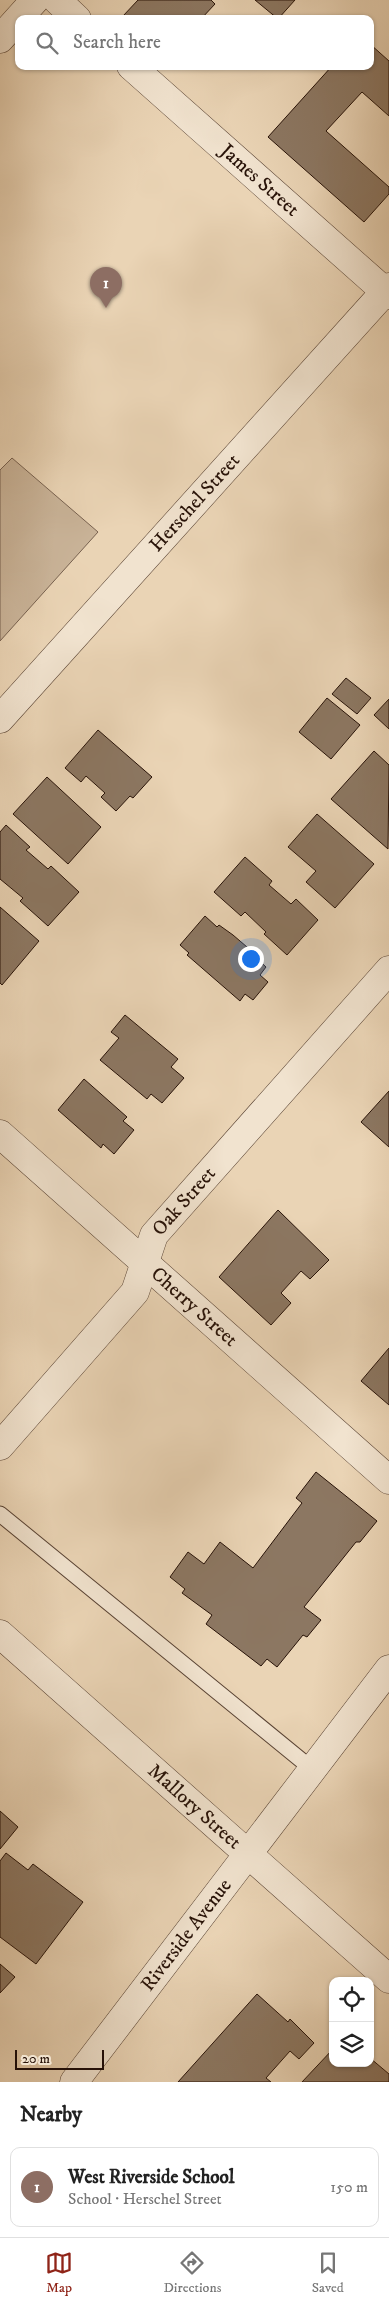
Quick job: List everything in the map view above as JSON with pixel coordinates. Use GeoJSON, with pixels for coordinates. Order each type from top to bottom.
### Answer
{"type":"FeatureCollection","features":[{"type":"Feature","properties":{"kind":"street"},"geometry":{"type":"LineString","coordinates":[[22,15],[35,0]]}},
{"type":"Feature","properties":{"kind":"street"},"geometry":{"type":"LineString","coordinates":[[57,0],[73,15]]}},
{"type":"Feature","properties":{"kind":"street"},"geometry":{"type":"LineString","coordinates":[[0,40],[15,23]]}},
{"type":"Feature","properties":{"kind":"street","name":"James Street"},"geometry":{"type":"LineString","coordinates":[[136,70],[388,291]]}},
{"type":"Feature","properties":{"kind":"street","name":"Herschel Street"},"geometry":{"type":"LineString","coordinates":[[0,718],[388,291]]}},
{"type":"Feature","properties":{"kind":"street","name":"Oak Street"},"geometry":{"type":"LineString","coordinates":[[0,1446],[135,1292],[154,1235],[389,970]]}},
{"type":"Feature","properties":{"kind":"street","name":"Cherry Street"},"geometry":{"type":"LineString","coordinates":[[0,1134],[389,1480]]}},
{"type":"Feature","properties":{"kind":"street","name":"Mallory Street"},"geometry":{"type":"LineString","coordinates":[[0,1634],[389,1979]]}},
{"type":"Feature","properties":{"kind":"street","name":"Riverside Avenue"},"geometry":{"type":"LineString","coordinates":[[74,2082],[389,1669]]}},
{"type":"Feature","properties":{"kind":"lane"},"geometry":{"type":"LineString","coordinates":[[0,1514],[312,1769]]}},
{"type":"Feature","properties":{"kind":"shaded area"},"geometry":{"type":"Polygon","coordinates":[[[12,458],[98,532],[0,641],[0,470],[12,458]]]}},
{"type":"Feature","properties":{"kind":"building"},"geometry":{"type":"Polygon","coordinates":[[[138,0],[211,0],[215,4],[205,15],[124,15],[138,0]]]}},
{"type":"Feature","properties":{"kind":"building"},"geometry":{"type":"Polygon","coordinates":[[[255,0],[295,0],[282,15],[273,15],[255,0]]]}},
{"type":"Feature","properties":{"kind":"building"},"geometry":{"type":"Polygon","coordinates":[[[374,48],[389,61],[389,116],[362,92],[326,131],[389,187],[389,194],[364,222],[268,137],[328,70],[374,70],[374,48]]]}},
{"type":"Feature","properties":{"kind":"building"},"geometry":{"type":"Polygon","coordinates":[[[346,678],[371,698],[357,714],[332,694],[346,678]]]}},
{"type":"Feature","properties":{"kind":"building"},"geometry":{"type":"Polygon","coordinates":[[[327,698],[360,725],[331,759],[299,732],[327,698]]]}},
{"type":"Feature","properties":{"kind":"building"},"geometry":{"type":"Polygon","coordinates":[[[389,699],[389,729],[374,715],[389,699]]]}},
{"type":"Feature","properties":{"kind":"building"},"geometry":{"type":"Polygon","coordinates":[[[98,730],[152,777],[133,798],[130,796],[116,811],[101,797],[105,793],[86,776],[81,782],[65,768],[98,730]]]}},
{"type":"Feature","properties":{"kind":"building"},"geometry":{"type":"Polygon","coordinates":[[[374,751],[389,765],[388,849],[331,799],[374,751]]]}},
{"type":"Feature","properties":{"kind":"building"},"geometry":{"type":"Polygon","coordinates":[[[47,777],[101,827],[68,864],[13,814],[47,777]]]}},
{"type":"Feature","properties":{"kind":"building"},"geometry":{"type":"Polygon","coordinates":[[[317,814],[374,864],[335,908],[306,882],[316,871],[288,847],[317,814]]]}},
{"type":"Feature","properties":{"kind":"building"},"geometry":{"type":"Polygon","coordinates":[[[6,825],[30,847],[26,850],[48,869],[51,866],[79,892],[48,926],[20,901],[23,898],[0,879],[0,832],[6,825]]]}},
{"type":"Feature","properties":{"kind":"building"},"geometry":{"type":"Polygon","coordinates":[[[245,857],[272,881],[269,885],[291,904],[296,899],[318,920],[287,955],[264,934],[266,932],[245,912],[241,916],[214,892],[245,857]]]}},
{"type":"Feature","properties":{"kind":"building"},"geometry":{"type":"Polygon","coordinates":[[[0,907],[39,941],[2,985],[0,983],[0,907]]]}},
{"type":"Feature","properties":{"kind":"building"},"geometry":{"type":"Polygon","coordinates":[[[205,916],[217,927],[219,925],[233,935],[254,953],[252,954],[266,967],[260,975],[268,982],[253,1000],[245,994],[240,1001],[187,955],[189,953],[180,945],[205,916]]]}},
{"type":"Feature","properties":{"kind":"building"},"geometry":{"type":"Polygon","coordinates":[[[125,1015],[178,1059],[171,1067],[184,1078],[162,1103],[151,1094],[147,1099],[100,1060],[119,1038],[111,1032],[125,1015]]]}},
{"type":"Feature","properties":{"kind":"building"},"geometry":{"type":"Polygon","coordinates":[[[84,1079],[127,1117],[123,1121],[134,1130],[114,1154],[103,1144],[101,1148],[58,1110],[84,1079]]]}},
{"type":"Feature","properties":{"kind":"building"},"geometry":{"type":"Polygon","coordinates":[[[389,1091],[389,1147],[361,1122],[389,1091]]]}},
{"type":"Feature","properties":{"kind":"building"},"geometry":{"type":"Polygon","coordinates":[[[278,1210],[329,1260],[310,1279],[301,1271],[281,1293],[291,1303],[271,1325],[219,1277],[278,1210]]]}},
{"type":"Feature","properties":{"kind":"building"},"geometry":{"type":"Polygon","coordinates":[[[389,1348],[389,1405],[361,1381],[389,1348]]]}},
{"type":"Feature","properties":{"kind":"building"},"geometry":{"type":"Polygon","coordinates":[[[316,1472],[377,1521],[360,1542],[356,1542],[304,1607],[321,1620],[307,1637],[303,1635],[277,1667],[267,1659],[261,1666],[206,1624],[212,1615],[182,1593],[185,1589],[170,1577],[188,1552],[204,1564],[220,1542],[253,1568],[302,1503],[296,1498],[316,1472]]]}},
{"type":"Feature","properties":{"kind":"building"},"geometry":{"type":"Polygon","coordinates":[[[0,1811],[18,1827],[0,1849],[0,1811]]]}},
{"type":"Feature","properties":{"kind":"building"},"geometry":{"type":"Polygon","coordinates":[[[6,1853],[28,1870],[33,1864],[83,1902],[36,1964],[0,1937],[0,1861],[6,1853]]]}},
{"type":"Feature","properties":{"kind":"building"},"geometry":{"type":"Polygon","coordinates":[[[0,1964],[15,1977],[0,1993],[0,1964]]]}},
{"type":"Feature","properties":{"kind":"building"},"geometry":{"type":"Polygon","coordinates":[[[257,1994],[288,2022],[290,2019],[314,2043],[299,2059],[290,2051],[266,2078],[271,2082],[178,2082],[257,1994]]]}},
{"type":"Feature","properties":{"kind":"building"},"geometry":{"type":"Polygon","coordinates":[[[329,2053],[329,2067],[374,2067],[374,2061],[389,2074],[389,2082],[302,2082],[329,2053]]]}},
{"type":"Feature","properties":{"kind":"place","name":"West Riverside School"},"geometry":{"type":"Point","coordinates":[106,308]}}]}
